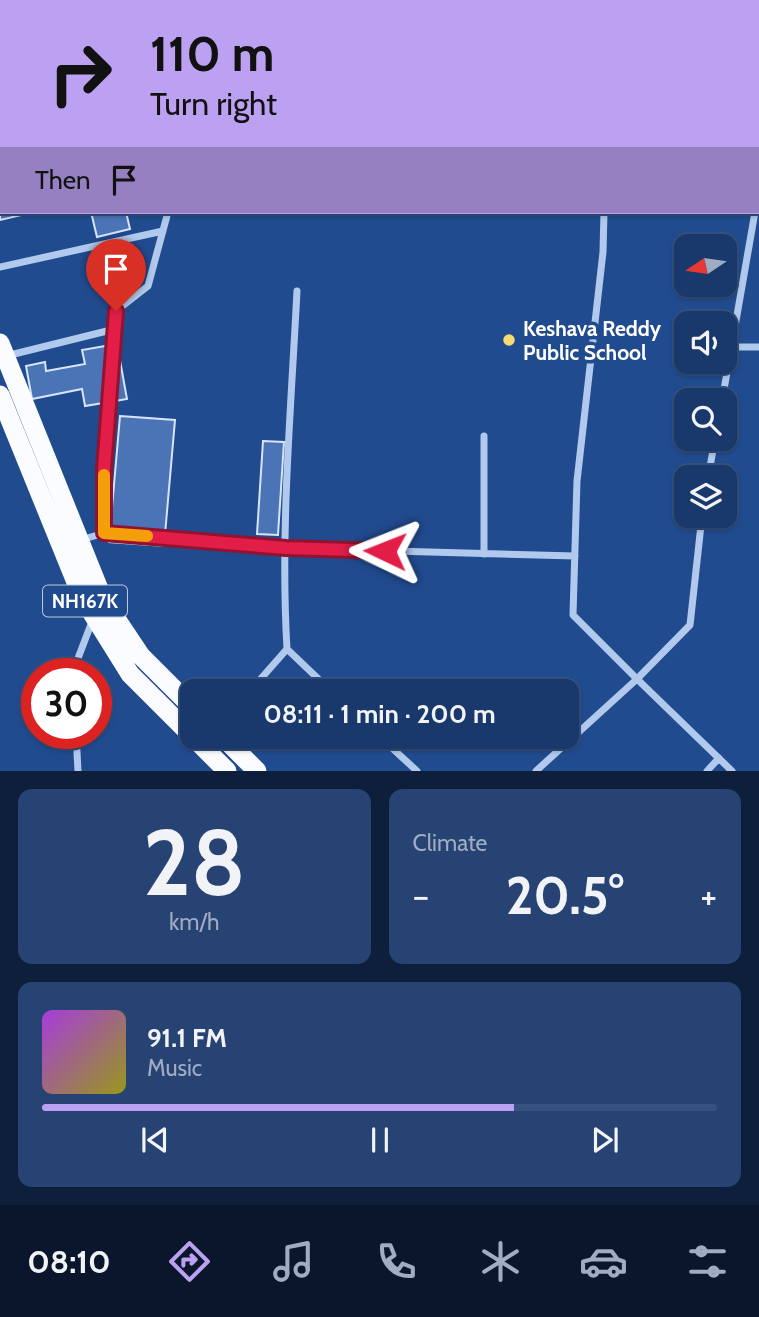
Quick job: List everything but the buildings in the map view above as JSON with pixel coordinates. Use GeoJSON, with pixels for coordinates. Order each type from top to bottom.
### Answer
{"type":"FeatureCollection","features":[{"type":"Feature","properties":{"kind":"highway","name":"NH167K"},"geometry":{"type":"LineString","coordinates":[[3,349],[103,599],[141,656],[180,695]]}},
{"type":"Feature","properties":{"kind":"highway","name":"NH167K"},"geometry":{"type":"LineString","coordinates":[[0,395],[82,597],[130,674],[227,771]]}},
{"type":"Feature","properties":{"kind":"highway"},"geometry":{"type":"LineString","coordinates":[[235,749],[257,771]]}},
{"type":"Feature","properties":{"kind":"street"},"geometry":{"type":"LineString","coordinates":[[104,533],[104,469],[116,311],[148,286],[167,214]]}},
{"type":"Feature","properties":{"kind":"street"},"geometry":{"type":"LineString","coordinates":[[604,214],[603,252],[577,481],[573,615],[732,771]]}},
{"type":"Feature","properties":{"kind":"street"},"geometry":{"type":"LineString","coordinates":[[737,318],[755,214]]}},
{"type":"Feature","properties":{"kind":"street"},"geometry":{"type":"LineString","coordinates":[[0,267],[163,230]]}},
{"type":"Feature","properties":{"kind":"street"},"geometry":{"type":"LineString","coordinates":[[297,290],[284,606],[287,649],[318,679]]}},
{"type":"Feature","properties":{"kind":"street"},"geometry":{"type":"LineString","coordinates":[[3,349],[115,329]]}},
{"type":"Feature","properties":{"kind":"street"},"geometry":{"type":"LineString","coordinates":[[737,347],[759,348]]}},
{"type":"Feature","properties":{"kind":"street"},"geometry":{"type":"LineString","coordinates":[[484,436],[484,554]]}},
{"type":"Feature","properties":{"kind":"street"},"geometry":{"type":"LineString","coordinates":[[536,771],[637,679],[690,625],[701,528]]}},
{"type":"Feature","properties":{"kind":"street"},"geometry":{"type":"LineString","coordinates":[[79,540],[104,533],[286,548],[575,556]]}},
{"type":"Feature","properties":{"kind":"street"},"geometry":{"type":"LineString","coordinates":[[78,658],[94,616]]}},
{"type":"Feature","properties":{"kind":"street"},"geometry":{"type":"LineString","coordinates":[[261,679],[287,649]]}},
{"type":"Feature","properties":{"kind":"street"},"geometry":{"type":"LineString","coordinates":[[77,749],[78,771]]}},
{"type":"Feature","properties":{"kind":"street"},"geometry":{"type":"LineString","coordinates":[[393,749],[416,771]]}},
{"type":"Feature","properties":{"kind":"street"},"geometry":{"type":"LineString","coordinates":[[707,771],[719,758]]}},
{"type":"Feature","properties":{"kind":"slow traffic"},"geometry":{"type":"LineString","coordinates":[[104,475],[104,533],[147,536]]}},
{"type":"Feature","properties":{"kind":"place","name":"Keshava Reddy Public School"},"geometry":{"type":"Point","coordinates":[509,340]}},
{"type":"Feature","properties":{"kind":"route"},"geometry":{"type":"LineString","coordinates":[[116,311],[104,469],[104,533],[286,548],[385,551]]}}]}
